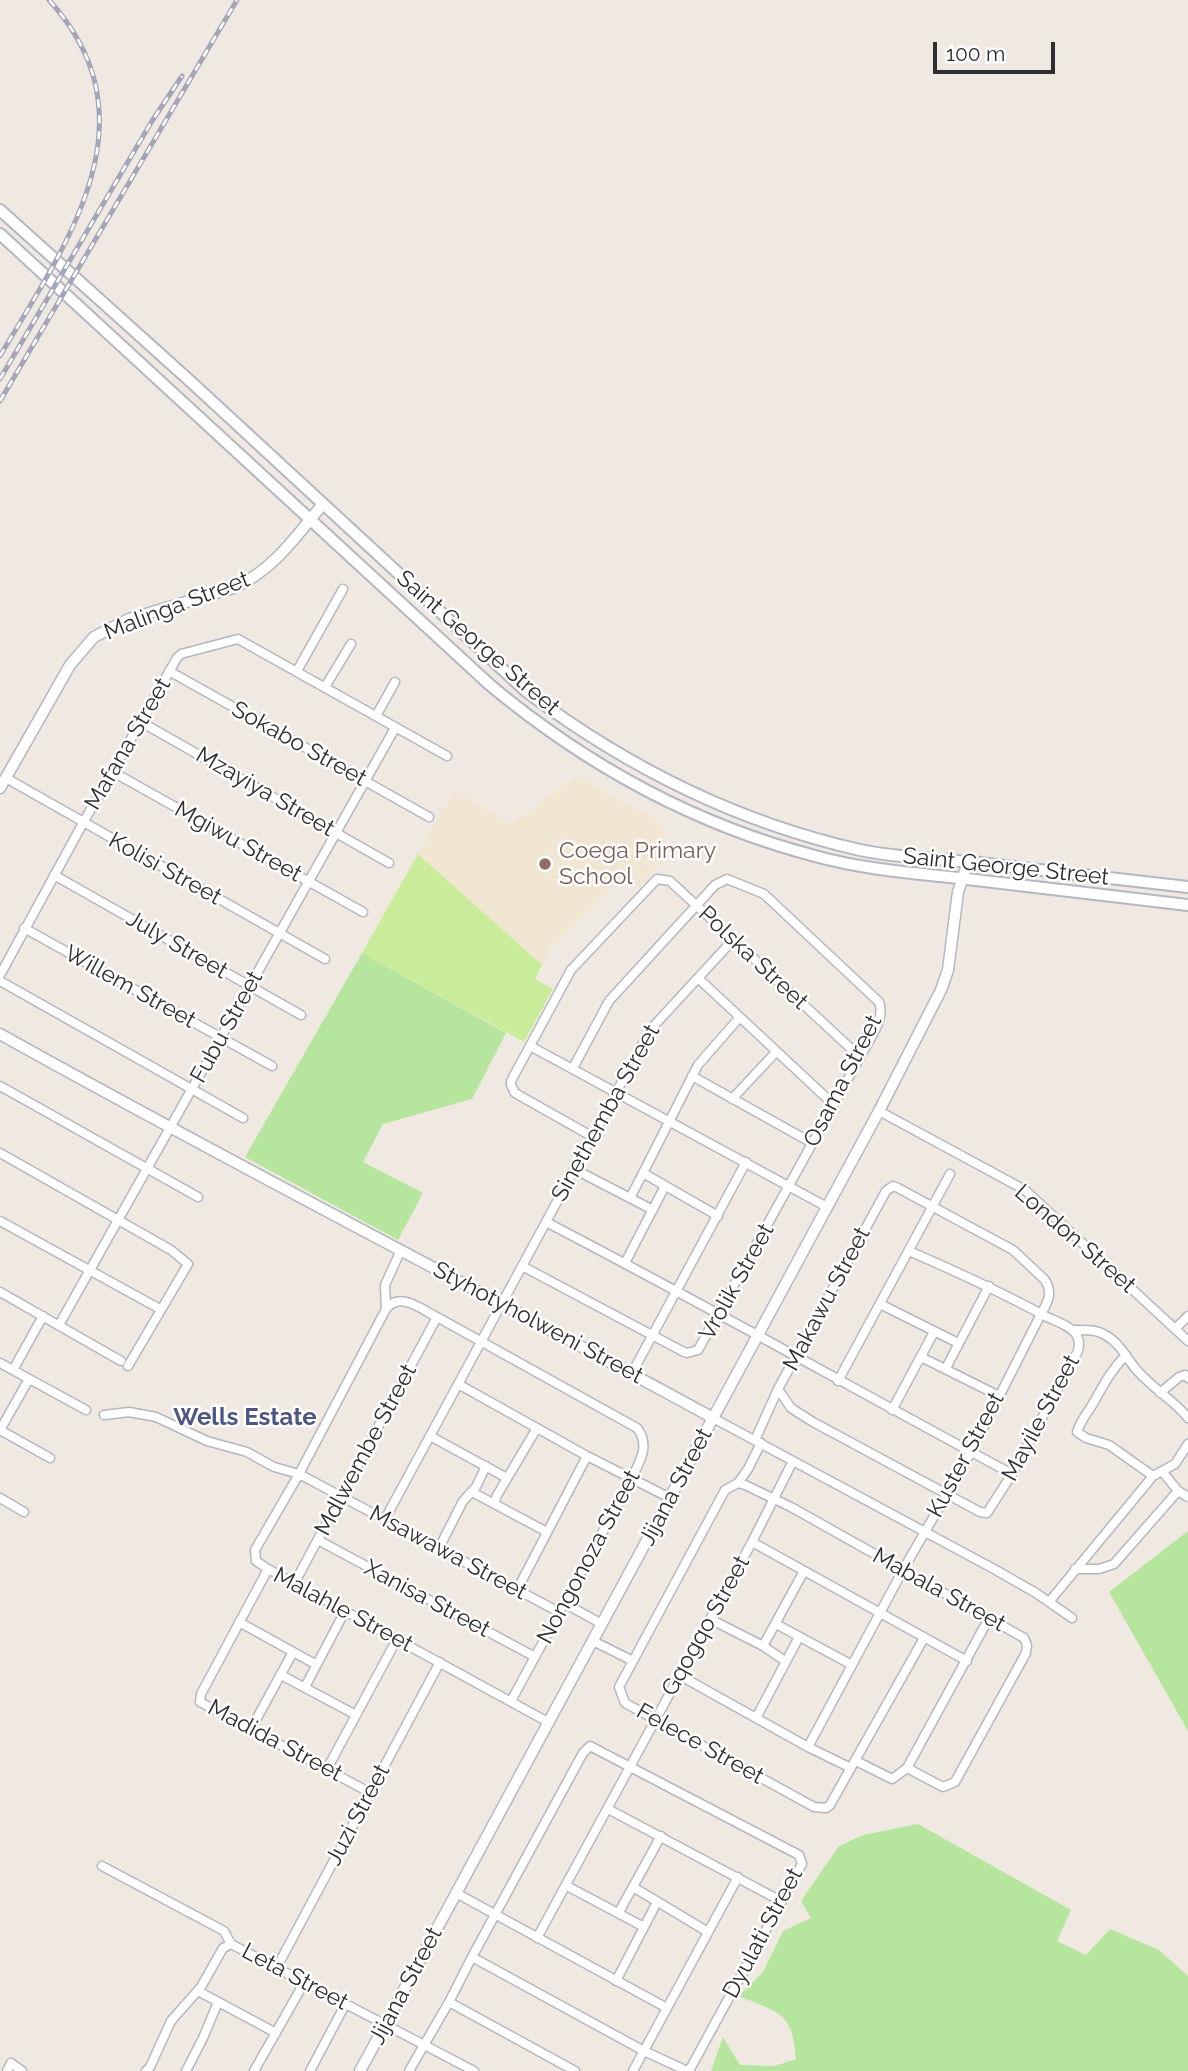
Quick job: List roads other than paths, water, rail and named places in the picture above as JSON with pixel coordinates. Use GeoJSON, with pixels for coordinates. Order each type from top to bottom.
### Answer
{"type":"FeatureCollection","features":[{"type":"Feature","properties":{"kind":"main road","name":"Saint George Street"},"geometry":{"type":"LineString","coordinates":[[0,210],[527,692],[634,764],[704,800],[832,842],[879,854],[1188,887]]}},
{"type":"Feature","properties":{"kind":"main road","name":"Saint George Street"},"geometry":{"type":"LineString","coordinates":[[0,234],[454,653],[554,736],[624,780],[723,828],[853,865],[1188,905]]}},
{"type":"Feature","properties":{"kind":"street","name":"Malinga Street"},"geometry":{"type":"LineString","coordinates":[[3,783],[70,665],[94,637],[121,622],[233,588],[250,580],[269,565],[323,504]]}},
{"type":"Feature","properties":{"kind":"street"},"geometry":{"type":"LineString","coordinates":[[296,671],[343,589]]}},
{"type":"Feature","properties":{"kind":"street","name":"Mafana Street"},"geometry":{"type":"LineString","coordinates":[[0,975],[83,823],[181,654],[238,639],[447,756]]}},
{"type":"Feature","properties":{"kind":"street"},"geometry":{"type":"LineString","coordinates":[[325,687],[351,643]]}},
{"type":"Feature","properties":{"kind":"street","name":"Sokabo Street"},"geometry":{"type":"LineString","coordinates":[[169,671],[429,817]]}},
{"type":"Feature","properties":{"kind":"street"},"geometry":{"type":"LineString","coordinates":[[376,716],[395,682]]}},
{"type":"Feature","properties":{"kind":"street","name":"Mzayiya Street"},"geometry":{"type":"LineString","coordinates":[[141,722],[389,863]]}},
{"type":"Feature","properties":{"kind":"street","name":"Fubu Street"},"geometry":{"type":"LineString","coordinates":[[59,1325],[396,728]]}},
{"type":"Feature","properties":{"kind":"street","name":"Mgiwu Street"},"geometry":{"type":"LineString","coordinates":[[113,772],[363,912]]}},
{"type":"Feature","properties":{"kind":"street","name":"Kolisi Street"},"geometry":{"type":"LineString","coordinates":[[3,783],[83,823],[325,959]]}},
{"type":"Feature","properties":{"kind":"street"},"geometry":{"type":"LineString","coordinates":[[952,860],[957,878]]}},
{"type":"Feature","properties":{"kind":"street"},"geometry":{"type":"LineString","coordinates":[[957,878],[968,862]]}},
{"type":"Feature","properties":{"kind":"street","name":"July Street"},"geometry":{"type":"LineString","coordinates":[[54,875],[301,1016]]}},
{"type":"Feature","properties":{"kind":"street","name":"Polska Street"},"geometry":{"type":"LineString","coordinates":[[593,1137],[512,1089],[513,1077],[571,970],[654,880],[660,878],[669,880],[698,905],[860,1057]]}},
{"type":"Feature","properties":{"kind":"street","name":"Jijana Street"},"geometry":{"type":"LineString","coordinates":[[360,2071],[879,1111],[941,990],[948,970],[958,892],[957,878]]}},
{"type":"Feature","properties":{"kind":"street","name":"Osama Street"},"geometry":{"type":"LineString","coordinates":[[573,1068],[609,1001],[720,881],[733,880],[764,894],[880,1005],[880,1018],[789,1186]]}},
{"type":"Feature","properties":{"kind":"street","name":"Willem Street"},"geometry":{"type":"LineString","coordinates":[[24,928],[272,1066]]}},
{"type":"Feature","properties":{"kind":"street","name":"Sinethemba Street"},"geometry":{"type":"LineString","coordinates":[[385,1519],[650,1030],[733,940]]}},
{"type":"Feature","properties":{"kind":"street"},"geometry":{"type":"LineString","coordinates":[[698,978],[833,1104]]}},
{"type":"Feature","properties":{"kind":"street"},"geometry":{"type":"LineString","coordinates":[[0,981],[243,1118]]}},
{"type":"Feature","properties":{"kind":"street"},"geometry":{"type":"LineString","coordinates":[[630,1198],[698,1065],[739,1018]]}},
{"type":"Feature","properties":{"kind":"street","name":"Styhotyholweni Street"},"geometry":{"type":"LineString","coordinates":[[0,1034],[169,1129],[632,1373],[994,1569],[1072,1618]]}},
{"type":"Feature","properties":{"kind":"street"},"geometry":{"type":"LineString","coordinates":[[530,1045],[827,1207]]}},
{"type":"Feature","properties":{"kind":"street"},"geometry":{"type":"LineString","coordinates":[[732,1099],[776,1052]]}},
{"type":"Feature","properties":{"kind":"street"},"geometry":{"type":"LineString","coordinates":[[692,1076],[812,1143]]}},
{"type":"Feature","properties":{"kind":"street"},"geometry":{"type":"LineString","coordinates":[[0,1086],[198,1197]]}},
{"type":"Feature","properties":{"kind":"street","name":"London Street"},"geometry":{"type":"LineString","coordinates":[[879,1111],[1025,1190],[1188,1340]]}},
{"type":"Feature","properties":{"kind":"street"},"geometry":{"type":"LineString","coordinates":[[0,1153],[172,1250],[188,1264],[125,1363],[0,1292]]}},
{"type":"Feature","properties":{"kind":"street"},"geometry":{"type":"LineString","coordinates":[[632,1373],[746,1162]]}},
{"type":"Feature","properties":{"kind":"street"},"geometry":{"type":"LineString","coordinates":[[574,1169],[653,1210]]}},
{"type":"Feature","properties":{"kind":"street"},"geometry":{"type":"LineString","coordinates":[[643,1173],[718,1216]]}},
{"type":"Feature","properties":{"kind":"street"},"geometry":{"type":"LineString","coordinates":[[838,1381],[950,1174]]}},
{"type":"Feature","properties":{"kind":"street"},"geometry":{"type":"LineString","coordinates":[[625,1263],[665,1186]]}},
{"type":"Feature","properties":{"kind":"street","name":"Vrolik Street"},"geometry":{"type":"LineString","coordinates":[[522,1266],[682,1351],[694,1352],[703,1345],[789,1186]]}},
{"type":"Feature","properties":{"kind":"street","name":"Makawu Street"},"geometry":{"type":"LineString","coordinates":[[933,1207],[893,1186],[886,1191],[778,1389],[795,1411],[947,1494]]}},
{"type":"Feature","properties":{"kind":"street","name":"Kuster Street"},"geometry":{"type":"LineString","coordinates":[[808,1746],[903,1570],[971,1452],[1049,1298],[1045,1280],[1013,1250],[933,1207]]}},
{"type":"Feature","properties":{"kind":"street"},"geometry":{"type":"LineString","coordinates":[[0,1221],[160,1309]]}},
{"type":"Feature","properties":{"kind":"street"},"geometry":{"type":"LineString","coordinates":[[545,1222],[720,1313],[838,1381],[1012,1474]]}},
{"type":"Feature","properties":{"kind":"street"},"geometry":{"type":"LineString","coordinates":[[386,1309],[385,1285],[401,1250]]}},
{"type":"Feature","properties":{"kind":"street","name":"Mayile Street"},"geometry":{"type":"LineString","coordinates":[[909,1251],[989,1286],[1072,1330],[1079,1339],[1078,1351],[1012,1474],[987,1513],[979,1512],[947,1494]]}},
{"type":"Feature","properties":{"kind":"street"},"geometry":{"type":"LineString","coordinates":[[946,1368],[989,1286]]}},
{"type":"Feature","properties":{"kind":"street"},"geometry":{"type":"LineString","coordinates":[[386,1309],[394,1302],[405,1301],[437,1317]]}},
{"type":"Feature","properties":{"kind":"street"},"geometry":{"type":"LineString","coordinates":[[880,1304],[958,1343]]}},
{"type":"Feature","properties":{"kind":"street","name":"Malahle Street"},"geometry":{"type":"LineString","coordinates":[[386,1309],[256,1550],[256,1561],[548,1722]]}},
{"type":"Feature","properties":{"kind":"street"},"geometry":{"type":"LineString","coordinates":[[1175,1329],[1188,1316]]}},
{"type":"Feature","properties":{"kind":"street"},"geometry":{"type":"LineString","coordinates":[[13,1370],[43,1317]]}},
{"type":"Feature","properties":{"kind":"street","name":"Nongonoza Street"},"geometry":{"type":"LineString","coordinates":[[437,1317],[637,1428],[642,1434],[645,1450],[631,1480],[512,1701]]}},
{"type":"Feature","properties":{"kind":"street","name":"Mdlwembe Street"},"geometry":{"type":"LineString","coordinates":[[294,1584],[437,1317]]}},
{"type":"Feature","properties":{"kind":"street"},"geometry":{"type":"LineString","coordinates":[[1072,1330],[1106,1335],[1135,1368],[1188,1418]]}},
{"type":"Feature","properties":{"kind":"street"},"geometry":{"type":"LineString","coordinates":[[892,1410],[934,1332]]}},
{"type":"Feature","properties":{"kind":"street"},"geometry":{"type":"LineString","coordinates":[[1126,1355],[1101,1387],[1077,1432],[1109,1446],[1153,1476]]}},
{"type":"Feature","properties":{"kind":"street"},"geometry":{"type":"LineString","coordinates":[[921,1357],[999,1396]]}},
{"type":"Feature","properties":{"kind":"street"},"geometry":{"type":"LineString","coordinates":[[0,1363],[86,1410]]}},
{"type":"Feature","properties":{"kind":"street"},"geometry":{"type":"LineString","coordinates":[[1160,1393],[1179,1377],[1185,1375],[1188,1378]]}},
{"type":"Feature","properties":{"kind":"street"},"geometry":{"type":"LineString","coordinates":[[29,1379],[0,1430],[50,1458]]}},
{"type":"Feature","properties":{"kind":"street"},"geometry":{"type":"LineString","coordinates":[[458,1384],[631,1480],[670,1498]]}},
{"type":"Feature","properties":{"kind":"street","name":"Felece Street"},"geometry":{"type":"LineString","coordinates":[[778,1389],[748,1469],[738,1483],[725,1490],[619,1687],[625,1703],[814,1807],[826,1808],[854,1764],[924,1638]]}},
{"type":"Feature","properties":{"kind":"street","name":"Msawawa Street"},"geometry":{"type":"LineString","coordinates":[[104,1415],[129,1412],[156,1417],[207,1441],[247,1452],[274,1467],[299,1474],[559,1612]]}},
{"type":"Feature","properties":{"kind":"street"},"geometry":{"type":"LineString","coordinates":[[495,1503],[537,1428]]}},
{"type":"Feature","properties":{"kind":"street"},"geometry":{"type":"LineString","coordinates":[[430,1436],[507,1478]]}},
{"type":"Feature","properties":{"kind":"street"},"geometry":{"type":"LineString","coordinates":[[1049,1602],[1153,1476],[1175,1464],[1188,1444]]}},
{"type":"Feature","properties":{"kind":"street"},"geometry":{"type":"LineString","coordinates":[[517,1590],[587,1456]]}},
{"type":"Feature","properties":{"kind":"street","name":"Gqogqo Street"},"geometry":{"type":"LineString","coordinates":[[537,1938],[752,1542],[793,1461]]}},
{"type":"Feature","properties":{"kind":"street"},"geometry":{"type":"LineString","coordinates":[[439,1548],[463,1501],[472,1492],[486,1466]]}},
{"type":"Feature","properties":{"kind":"street"},"geometry":{"type":"LineString","coordinates":[[1162,1471],[1178,1491],[1188,1497]]}},
{"type":"Feature","properties":{"kind":"street"},"geometry":{"type":"LineString","coordinates":[[738,1483],[774,1498]]}},
{"type":"Feature","properties":{"kind":"street"},"geometry":{"type":"LineString","coordinates":[[1075,1569],[1099,1569],[1114,1564],[1178,1491]]}},
{"type":"Feature","properties":{"kind":"street"},"geometry":{"type":"LineString","coordinates":[[472,1492],[547,1532]]}},
{"type":"Feature","properties":{"kind":"street"},"geometry":{"type":"LineString","coordinates":[[0,1498],[24,1512]]}},
{"type":"Feature","properties":{"kind":"street","name":"Mabala Street"},"geometry":{"type":"LineString","coordinates":[[774,1498],[1024,1638],[1027,1649],[958,1780],[943,1787],[907,1768]]}},
{"type":"Feature","properties":{"kind":"street","name":"Xanisa Street"},"geometry":{"type":"LineString","coordinates":[[318,1540],[535,1657]]}},
{"type":"Feature","properties":{"kind":"street"},"geometry":{"type":"LineString","coordinates":[[752,1542],[967,1661]]}},
{"type":"Feature","properties":{"kind":"street","name":"Madida Street"},"geometry":{"type":"LineString","coordinates":[[268,1569],[201,1694],[200,1702],[369,1792]]}},
{"type":"Feature","properties":{"kind":"street"},"geometry":{"type":"LineString","coordinates":[[763,1646],[804,1571]]}},
{"type":"Feature","properties":{"kind":"street"},"geometry":{"type":"LineString","coordinates":[[564,1603],[602,1624]]}},
{"type":"Feature","properties":{"kind":"street"},"geometry":{"type":"LineString","coordinates":[[305,1687],[345,1611]]}},
{"type":"Feature","properties":{"kind":"street"},"geometry":{"type":"LineString","coordinates":[[679,1675],[808,1746],[892,1779],[907,1768],[989,1618]]}},
{"type":"Feature","properties":{"kind":"street"},"geometry":{"type":"LineString","coordinates":[[710,1619],[763,1646],[785,1661]]}},
{"type":"Feature","properties":{"kind":"street"},"geometry":{"type":"LineString","coordinates":[[239,1622],[315,1664]]}},
{"type":"Feature","properties":{"kind":"street"},"geometry":{"type":"LineString","coordinates":[[776,1624],[852,1665]]}},
{"type":"Feature","properties":{"kind":"street"},"geometry":{"type":"LineString","coordinates":[[756,1718],[799,1637]]}},
{"type":"Feature","properties":{"kind":"street"},"geometry":{"type":"LineString","coordinates":[[327,1769],[397,1639]]}},
{"type":"Feature","properties":{"kind":"street"},"geometry":{"type":"LineString","coordinates":[[593,1641],[633,1661]]}},
{"type":"Feature","properties":{"kind":"street"},"geometry":{"type":"LineString","coordinates":[[251,1729],[293,1652]]}},
{"type":"Feature","properties":{"kind":"street","name":"Juzi Street"},"geometry":{"type":"LineString","coordinates":[[277,1967],[440,1662]]}},
{"type":"Feature","properties":{"kind":"street"},"geometry":{"type":"LineString","coordinates":[[281,1675],[356,1715]]}},
{"type":"Feature","properties":{"kind":"street","name":"Dyulati Street"},"geometry":{"type":"LineString","coordinates":[[472,1957],[644,2051],[688,2071],[802,1864],[799,1855],[590,1746],[583,1753],[493,1914]]}},
{"type":"Feature","properties":{"kind":"street"},"geometry":{"type":"LineString","coordinates":[[608,1808],[781,1901]]}},
{"type":"Feature","properties":{"kind":"street"},"geometry":{"type":"LineString","coordinates":[[619,1912],[661,1836]]}},
{"type":"Feature","properties":{"kind":"street"},"geometry":{"type":"LineString","coordinates":[[102,1866],[224,1931],[232,1944]]}},
{"type":"Feature","properties":{"kind":"street"},"geometry":{"type":"LineString","coordinates":[[633,2071],[738,1877]]}},
{"type":"Feature","properties":{"kind":"street"},"geometry":{"type":"LineString","coordinates":[[567,1886],[644,1927]]}},
{"type":"Feature","properties":{"kind":"street"},"geometry":{"type":"LineString","coordinates":[[633,1887],[708,1931]]}},
{"type":"Feature","properties":{"kind":"street"},"geometry":{"type":"LineString","coordinates":[[456,1893],[667,2008]]}},
{"type":"Feature","properties":{"kind":"street"},"geometry":{"type":"LineString","coordinates":[[616,1981],[657,1902]]}},
{"type":"Feature","properties":{"kind":"street"},"geometry":{"type":"LineString","coordinates":[[409,2071],[449,2002],[493,1914]]}},
{"type":"Feature","properties":{"kind":"street","name":"Leta Street"},"geometry":{"type":"LineString","coordinates":[[152,2070],[171,2021],[198,1991],[219,1953],[225,1946],[232,1944],[424,2044],[468,2070]]}},
{"type":"Feature","properties":{"kind":"street"},"geometry":{"type":"LineString","coordinates":[[254,2071],[304,1983]]}},
{"type":"Feature","properties":{"kind":"street"},"geometry":{"type":"LineString","coordinates":[[198,1991],[276,2033]]}},
{"type":"Feature","properties":{"kind":"street"},"geometry":{"type":"LineString","coordinates":[[186,2071],[218,2002]]}},
{"type":"Feature","properties":{"kind":"street"},"geometry":{"type":"LineString","coordinates":[[449,2002],[575,2071]]}},
{"type":"Feature","properties":{"kind":"street"},"geometry":{"type":"LineString","coordinates":[[310,2071],[345,2004]]}},
{"type":"Feature","properties":{"kind":"street"},"geometry":{"type":"LineString","coordinates":[[7,2071],[10,2063],[22,2071]]}},
{"type":"Feature","properties":{"kind":"railway"},"geometry":{"type":"LineString","coordinates":[[0,356],[51,270],[73,226],[90,181],[99,136],[97,90],[81,45],[49,0]]}},
{"type":"Feature","properties":{"kind":"railway"},"geometry":{"type":"LineString","coordinates":[[0,401],[237,0]]}},
{"type":"Feature","properties":{"kind":"railway"},"geometry":{"type":"LineString","coordinates":[[0,379],[152,121],[182,76]]}},
{"type":"Feature","properties":{"kind":"place","name":"Coega Primary School"},"geometry":{"type":"Point","coordinates":[545,864]}},
{"type":"Feature","properties":{"kind":"district","name":"Wells Estate"},"geometry":{"type":"Point","coordinates":[245,1418]}}]}
